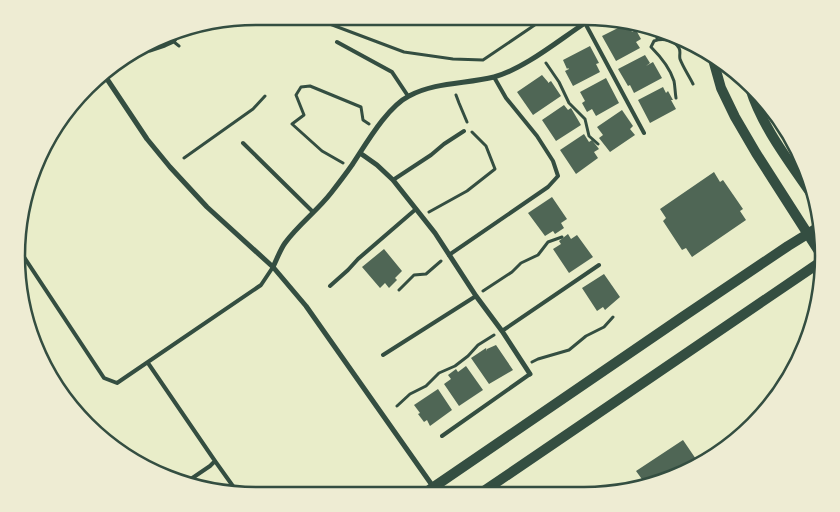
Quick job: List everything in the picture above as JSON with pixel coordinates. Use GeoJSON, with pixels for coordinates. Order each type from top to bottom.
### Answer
{"type":"FeatureCollection","features":[{"type":"Feature","properties":{"kind":"main road"},"geometry":{"type":"LineString","coordinates":[[715,66],[721,88],[735,117],[815,245]]}},
{"type":"Feature","properties":{"kind":"main road"},"geometry":{"type":"LineString","coordinates":[[753,99],[765,124],[802,180]]}},
{"type":"Feature","properties":{"kind":"main road"},"geometry":{"type":"LineString","coordinates":[[443,487],[813,230]]}},
{"type":"Feature","properties":{"kind":"main road"},"geometry":{"type":"LineString","coordinates":[[490,487],[815,266]]}},
{"type":"Feature","properties":{"kind":"street"},"geometry":{"type":"LineString","coordinates":[[273,267],[284,244],[324,202],[394,106],[408,96],[426,88],[494,77],[523,65],[582,25]]}},
{"type":"Feature","properties":{"kind":"street"},"geometry":{"type":"LineString","coordinates":[[107,79],[147,139],[170,167],[207,207],[273,267],[306,306],[434,487]]}},
{"type":"Feature","properties":{"kind":"street"},"geometry":{"type":"LineString","coordinates":[[360,153],[394,180],[422,216],[530,374]]}},
{"type":"Feature","properties":{"kind":"lane"},"geometry":{"type":"LineString","coordinates":[[586,25],[644,133]]}},
{"type":"Feature","properties":{"kind":"lane"},"geometry":{"type":"LineString","coordinates":[[337,42],[392,72],[408,96]]}},
{"type":"Feature","properties":{"kind":"lane"},"geometry":{"type":"LineString","coordinates":[[449,255],[548,187],[558,176],[554,161],[537,136],[506,98],[494,77]]}},
{"type":"Feature","properties":{"kind":"lane"},"geometry":{"type":"LineString","coordinates":[[394,180],[464,131]]}},
{"type":"Feature","properties":{"kind":"lane"},"geometry":{"type":"LineString","coordinates":[[243,143],[313,212]]}},
{"type":"Feature","properties":{"kind":"lane"},"geometry":{"type":"LineString","coordinates":[[330,286],[416,209]]}},
{"type":"Feature","properties":{"kind":"lane"},"geometry":{"type":"LineString","coordinates":[[25,259],[104,378],[117,383],[260,286],[273,267]]}},
{"type":"Feature","properties":{"kind":"lane"},"geometry":{"type":"LineString","coordinates":[[502,331],[598,265]]}},
{"type":"Feature","properties":{"kind":"lane"},"geometry":{"type":"LineString","coordinates":[[383,355],[476,296]]}},
{"type":"Feature","properties":{"kind":"lane"},"geometry":{"type":"LineString","coordinates":[[148,363],[233,486]]}},
{"type":"Feature","properties":{"kind":"lane"},"geometry":{"type":"LineString","coordinates":[[442,436],[530,374]]}},
{"type":"Feature","properties":{"kind":"lane"},"geometry":{"type":"LineString","coordinates":[[192,478],[215,461]]}},
{"type":"Feature","properties":{"kind":"path"},"geometry":{"type":"LineString","coordinates":[[332,25],[404,52],[453,59],[483,60],[535,25]]}},
{"type":"Feature","properties":{"kind":"path"},"geometry":{"type":"LineString","coordinates":[[663,39],[657,40],[651,47],[668,68],[674,81],[676,98]]}},
{"type":"Feature","properties":{"kind":"path"},"geometry":{"type":"LineString","coordinates":[[150,51],[174,42],[179,46]]}},
{"type":"Feature","properties":{"kind":"path"},"geometry":{"type":"LineString","coordinates":[[677,45],[679,48],[679,58],[693,84]]}},
{"type":"Feature","properties":{"kind":"path"},"geometry":{"type":"LineString","coordinates":[[540,54],[559,82],[569,103],[585,119],[588,136],[598,144]]}},
{"type":"Feature","properties":{"kind":"path"},"geometry":{"type":"LineString","coordinates":[[453,59],[453,64]]}},
{"type":"Feature","properties":{"kind":"path"},"geometry":{"type":"LineString","coordinates":[[350,168],[322,151],[292,124],[304,115],[296,95],[301,87],[310,86],[361,107],[363,120],[377,128]]}},
{"type":"Feature","properties":{"kind":"path"},"geometry":{"type":"LineString","coordinates":[[422,216],[467,191],[496,169],[486,146],[470,130],[456,95]]}},
{"type":"Feature","properties":{"kind":"path"},"geometry":{"type":"LineString","coordinates":[[184,158],[253,109],[265,96]]}},
{"type":"Feature","properties":{"kind":"path"},"geometry":{"type":"LineString","coordinates":[[476,296],[512,272],[521,263],[538,255],[548,242],[562,237]]}},
{"type":"Feature","properties":{"kind":"path"},"geometry":{"type":"LineString","coordinates":[[399,290],[414,275],[426,274],[449,255]]}},
{"type":"Feature","properties":{"kind":"path"},"geometry":{"type":"LineString","coordinates":[[525,367],[538,359],[569,350],[586,336],[604,327],[613,317]]}},
{"type":"Feature","properties":{"kind":"path"},"geometry":{"type":"LineString","coordinates":[[397,406],[410,394],[426,386],[439,373],[455,366],[478,345],[488,341],[502,331]]}},
{"type":"Feature","properties":{"kind":"building"},"geometry":{"type":"Polygon","coordinates":[[[619,28],[631,30],[632,32],[637,31],[641,39],[636,42],[640,48],[616,61],[602,36],[619,28]]]}},
{"type":"Feature","properties":{"kind":"building"},"geometry":{"type":"Polygon","coordinates":[[[590,46],[599,63],[596,64],[600,72],[573,86],[565,71],[569,69],[567,69],[563,60],[590,46]]]}},
{"type":"Feature","properties":{"kind":"building"},"geometry":{"type":"Polygon","coordinates":[[[645,55],[650,63],[646,66],[653,62],[662,78],[634,93],[618,69],[645,55]]]}},
{"type":"Feature","properties":{"kind":"building"},"geometry":{"type":"Polygon","coordinates":[[[542,75],[548,83],[551,81],[561,96],[533,115],[517,92],[542,75]]]}},
{"type":"Feature","properties":{"kind":"building"},"geometry":{"type":"Polygon","coordinates":[[[606,78],[619,103],[596,116],[592,109],[587,112],[582,103],[585,101],[580,92],[606,78]]]}},
{"type":"Feature","properties":{"kind":"building"},"geometry":{"type":"Polygon","coordinates":[[[663,87],[666,93],[668,91],[676,109],[650,123],[638,100],[663,87]]]}},
{"type":"Feature","properties":{"kind":"building"},"geometry":{"type":"Polygon","coordinates":[[[564,105],[568,110],[571,108],[581,125],[556,141],[542,120],[564,105]]]}},
{"type":"Feature","properties":{"kind":"building"},"geometry":{"type":"Polygon","coordinates":[[[622,110],[633,126],[630,129],[635,135],[610,152],[599,138],[603,135],[597,127],[622,110]]]}},
{"type":"Feature","properties":{"kind":"building"},"geometry":{"type":"Polygon","coordinates":[[[584,134],[589,142],[592,140],[599,149],[594,152],[598,158],[576,174],[560,150],[584,134]]]}},
{"type":"Feature","properties":{"kind":"building"},"geometry":{"type":"Polygon","coordinates":[[[714,172],[720,182],[723,180],[743,209],[740,211],[746,220],[692,257],[686,248],[682,250],[663,221],[666,218],[660,209],[714,172]]]}},
{"type":"Feature","properties":{"kind":"building"},"geometry":{"type":"Polygon","coordinates":[[[552,197],[567,219],[561,223],[564,228],[555,234],[553,231],[545,236],[528,213],[552,197]]]}},
{"type":"Feature","properties":{"kind":"building"},"geometry":{"type":"Polygon","coordinates":[[[568,234],[571,239],[577,235],[593,257],[569,273],[553,249],[561,244],[559,241],[568,234]]]}},
{"type":"Feature","properties":{"kind":"building"},"geometry":{"type":"Polygon","coordinates":[[[384,249],[402,271],[389,288],[385,283],[380,288],[362,267],[384,249]]]}},
{"type":"Feature","properties":{"kind":"building"},"geometry":{"type":"Polygon","coordinates":[[[604,274],[620,297],[605,310],[603,307],[597,311],[582,288],[604,274]]]}},
{"type":"Feature","properties":{"kind":"building"},"geometry":{"type":"Polygon","coordinates":[[[496,345],[513,370],[489,384],[471,358],[486,348],[487,351],[487,349],[496,345]]]}},
{"type":"Feature","properties":{"kind":"building"},"geometry":{"type":"Polygon","coordinates":[[[466,366],[483,390],[459,406],[444,384],[451,379],[448,375],[456,369],[458,372],[466,366]]]}},
{"type":"Feature","properties":{"kind":"building"},"geometry":{"type":"Polygon","coordinates":[[[438,389],[452,410],[430,426],[427,420],[424,422],[414,405],[438,389]]]}},
{"type":"Feature","properties":{"kind":"building"},"geometry":{"type":"Polygon","coordinates":[[[683,440],[695,458],[658,475],[642,479],[636,471],[683,440]]]}}]}
